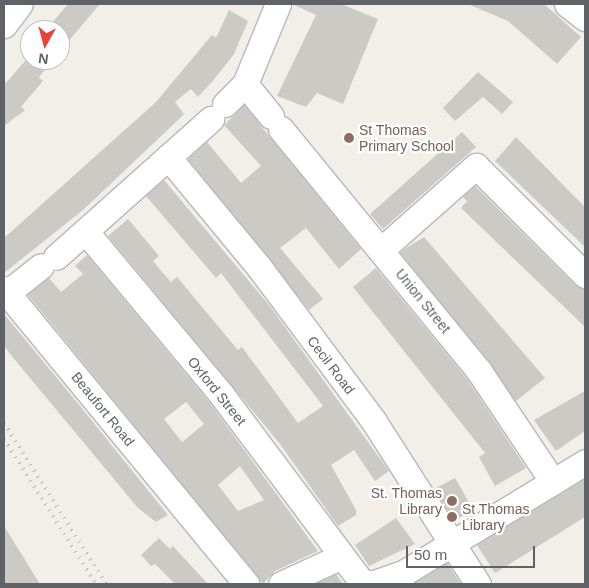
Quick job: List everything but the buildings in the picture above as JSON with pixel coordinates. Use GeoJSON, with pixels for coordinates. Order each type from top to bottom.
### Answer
{"type":"FeatureCollection","features":[{"type":"Feature","properties":{"kind":"street"},"geometry":{"type":"LineString","coordinates":[[4,25],[20,4]]}},
{"type":"Feature","properties":{"kind":"street"},"geometry":{"type":"LineString","coordinates":[[6,291],[86,232],[168,158],[245,84],[278,4]]}},
{"type":"Feature","properties":{"kind":"street"},"geometry":{"type":"LineString","coordinates":[[567,4],[585,18]]}},
{"type":"Feature","properties":{"kind":"street","name":"Union Street"},"geometry":{"type":"LineString","coordinates":[[245,84],[479,371],[553,482]]}},
{"type":"Feature","properties":{"kind":"street","name":"Cecil Road"},"geometry":{"type":"LineString","coordinates":[[168,158],[259,267],[372,420],[478,584]]}},
{"type":"Feature","properties":{"kind":"street"},"geometry":{"type":"LineString","coordinates":[[381,250],[476,166],[585,275]]}},
{"type":"Feature","properties":{"kind":"street","name":"Oxford Street"},"geometry":{"type":"LineString","coordinates":[[86,232],[221,394],[340,557],[361,582]]}},
{"type":"Feature","properties":{"kind":"street","name":"Beaufort Road"},"geometry":{"type":"LineString","coordinates":[[6,291],[246,584]]}},
{"type":"Feature","properties":{"kind":"street"},"geometry":{"type":"LineString","coordinates":[[361,582],[371,584],[405,572],[585,462]]}},
{"type":"Feature","properties":{"kind":"street"},"geometry":{"type":"LineString","coordinates":[[280,584],[340,557]]}},
{"type":"Feature","properties":{"kind":"railway"},"geometry":{"type":"LineString","coordinates":[[4,423],[106,584]]}},
{"type":"Feature","properties":{"kind":"railway"},"geometry":{"type":"LineString","coordinates":[[4,439],[96,584]]}},
{"type":"Feature","properties":{"kind":"place","name":"St Thomas Primary School"},"geometry":{"type":"Point","coordinates":[349,138]}},
{"type":"Feature","properties":{"kind":"place","name":"St. Thomas Library"},"geometry":{"type":"Point","coordinates":[452,501]}},
{"type":"Feature","properties":{"kind":"place","name":"St Thomas Library"},"geometry":{"type":"Point","coordinates":[452,517]}}]}
